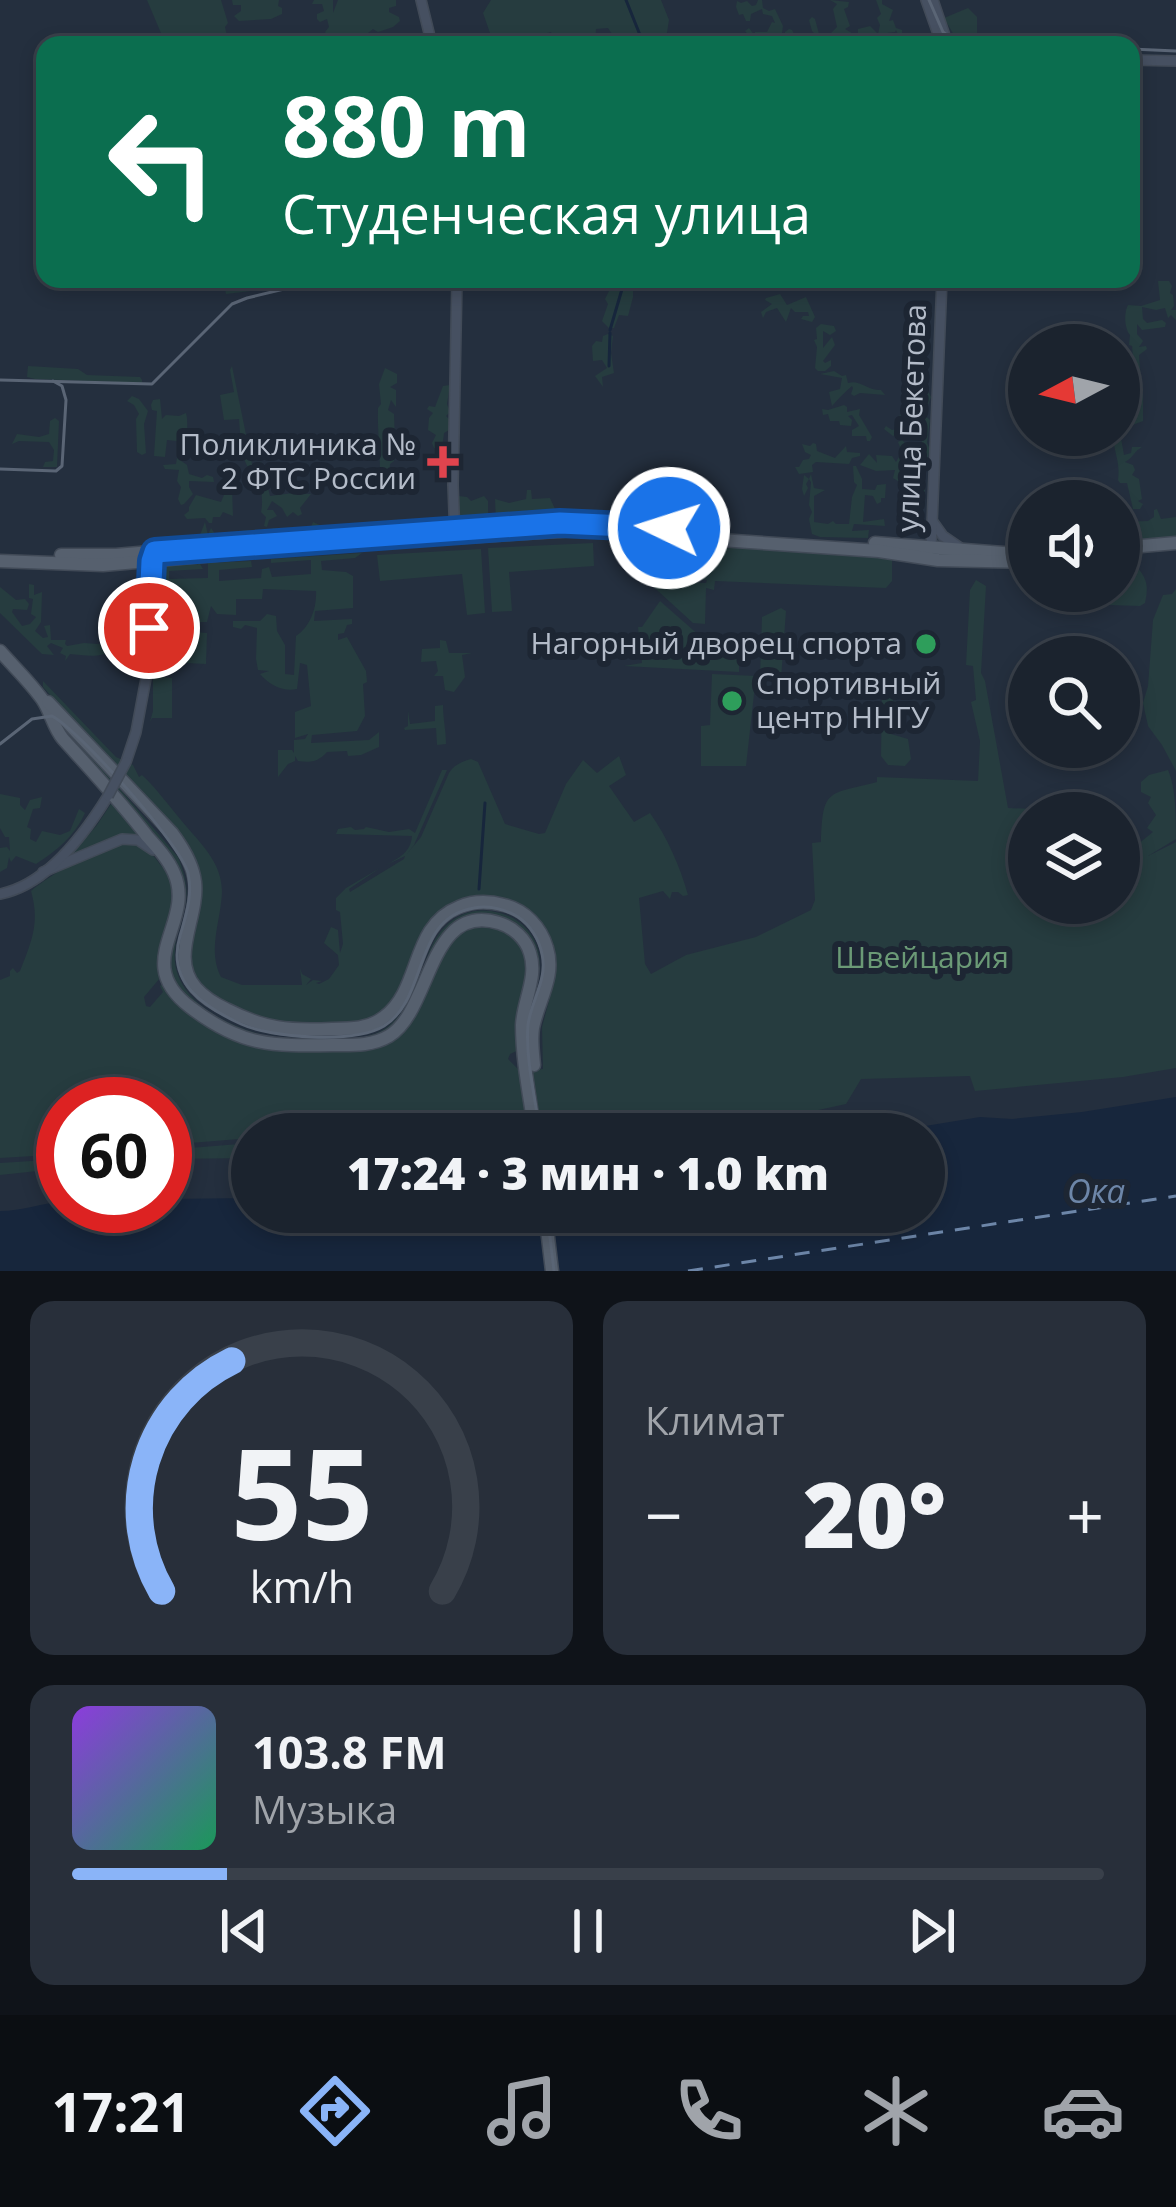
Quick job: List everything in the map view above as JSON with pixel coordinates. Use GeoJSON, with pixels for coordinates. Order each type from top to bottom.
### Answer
{"type":"FeatureCollection","features":[{"type":"Feature","properties":{"kind":"main road"},"geometry":{"type":"LineString","coordinates":[[422,0],[430,36]]}},
{"type":"Feature","properties":{"kind":"main road"},"geometry":{"type":"LineString","coordinates":[[929,0],[942,36]]}},
{"type":"Feature","properties":{"kind":"main road"},"geometry":{"type":"LineString","coordinates":[[1140,60],[1176,61]]}},
{"type":"Feature","properties":{"kind":"main road"},"geometry":{"type":"LineString","coordinates":[[454,534],[457,288]]}},
{"type":"Feature","properties":{"kind":"main road","name":"улица Бекетова"},"geometry":{"type":"LineString","coordinates":[[929,553],[940,288]]}},
{"type":"Feature","properties":{"kind":"main road"},"geometry":{"type":"LineString","coordinates":[[902,545],[916,541],[931,520],[943,536],[964,549]]}},
{"type":"Feature","properties":{"kind":"main road"},"geometry":{"type":"LineString","coordinates":[[0,557],[85,565],[586,523],[902,545],[929,553],[964,549],[1008,555]]}},
{"type":"Feature","properties":{"kind":"main road"},"geometry":{"type":"LineString","coordinates":[[454,534],[586,530],[1008,557]]}},
{"type":"Feature","properties":{"kind":"main road"},"geometry":{"type":"LineString","coordinates":[[1140,550],[1176,547]]}},
{"type":"Feature","properties":{"kind":"main road"},"geometry":{"type":"LineString","coordinates":[[0,894],[21,888],[76,840],[126,762],[147,673],[153,556]]}},
{"type":"Feature","properties":{"kind":"main road"},"geometry":{"type":"LineString","coordinates":[[0,651],[41,698],[57,730],[127,810],[176,878],[178,900],[164,950],[165,977],[187,1004],[235,1035],[261,1043],[361,1045],[384,1039],[409,1016],[447,937],[466,924],[489,921],[516,932],[531,954],[523,1018],[536,1113]]}},
{"type":"Feature","properties":{"kind":"main road"},"geometry":{"type":"LineString","coordinates":[[41,698],[52,704],[183,848],[196,898],[184,961],[193,985],[218,1005],[263,1026],[292,1030],[365,1027],[398,1004],[427,934],[439,919],[468,904],[499,903],[523,913],[547,944],[549,974],[529,1055]]}},
{"type":"Feature","properties":{"kind":"main road"},"geometry":{"type":"LineString","coordinates":[[43,872],[131,838],[150,847],[176,878]]}},
{"type":"Feature","properties":{"kind":"main road"},"geometry":{"type":"LineString","coordinates":[[550,1233],[555,1271]]}},
{"type":"Feature","properties":{"kind":"green space"},"geometry":{"type":"Polygon","coordinates":[[[147,0],[221,0],[227,36],[162,36],[147,0]]]}},
{"type":"Feature","properties":{"kind":"green space"},"geometry":{"type":"Polygon","coordinates":[[[232,0],[279,0],[282,14],[239,21],[234,16],[241,5],[233,5],[232,0]]]}},
{"type":"Feature","properties":{"kind":"green space"},"geometry":{"type":"Polygon","coordinates":[[[333,0],[333,13],[338,0],[396,0],[389,12],[400,21],[378,32],[373,29],[370,36],[327,35],[327,19],[317,19],[324,11],[322,4],[312,4],[333,0]]]}},
{"type":"Feature","properties":{"kind":"green space"},"geometry":{"type":"Polygon","coordinates":[[[491,0],[661,0],[669,20],[666,36],[613,36],[608,28],[596,29],[596,36],[552,36],[551,32],[488,36],[483,13],[491,0]]]}},
{"type":"Feature","properties":{"kind":"green space"},"geometry":{"type":"Polygon","coordinates":[[[762,0],[763,8],[775,9],[783,26],[782,36],[755,36],[775,23],[772,16],[762,9],[746,21],[736,7],[737,1],[756,5],[762,0]]]}},
{"type":"Feature","properties":{"kind":"green space"},"geometry":{"type":"Polygon","coordinates":[[[830,0],[849,2],[844,9],[850,26],[845,29],[855,35],[858,29],[870,26],[878,34],[881,14],[876,0],[882,0],[893,10],[889,21],[904,36],[896,30],[885,36],[817,36],[809,20],[815,19],[819,34],[831,33],[837,27],[833,9],[837,4],[830,0]]]}},
{"type":"Feature","properties":{"kind":"green space"},"geometry":{"type":"Polygon","coordinates":[[[968,8],[977,17],[977,36],[954,36],[944,18],[968,8]]]}},
{"type":"Feature","properties":{"kind":"green space"},"geometry":{"type":"Polygon","coordinates":[[[1158,281],[1169,281],[1176,320],[1171,315],[1168,318],[1165,308],[1142,307],[1147,323],[1162,320],[1165,327],[1142,330],[1140,324],[1126,324],[1128,305],[1160,300],[1158,281]]]}},
{"type":"Feature","properties":{"kind":"green space"},"geometry":{"type":"Polygon","coordinates":[[[225,288],[262,288],[251,291],[226,294],[225,288]]]}},
{"type":"Feature","properties":{"kind":"green space"},"geometry":{"type":"Polygon","coordinates":[[[610,288],[633,288],[628,316],[619,315],[614,328],[602,321],[608,304],[605,299],[610,288]]]}},
{"type":"Feature","properties":{"kind":"green space"},"geometry":{"type":"Polygon","coordinates":[[[780,294],[787,305],[806,297],[815,317],[812,322],[801,319],[808,312],[791,308],[786,322],[777,308],[763,318],[761,312],[772,304],[766,298],[780,294]]]}},
{"type":"Feature","properties":{"kind":"green space"},"geometry":{"type":"Polygon","coordinates":[[[821,324],[834,326],[836,331],[830,335],[823,331],[823,348],[832,337],[835,345],[823,361],[831,360],[825,371],[815,368],[814,340],[821,324]]]}},
{"type":"Feature","properties":{"kind":"green space"},"geometry":{"type":"Polygon","coordinates":[[[608,334],[613,336],[614,373],[602,377],[603,387],[595,376],[607,368],[602,360],[593,361],[592,346],[608,334]]]}},
{"type":"Feature","properties":{"kind":"green space"},"geometry":{"type":"Polygon","coordinates":[[[28,366],[140,377],[142,383],[35,379],[27,377],[28,366]]]}},
{"type":"Feature","properties":{"kind":"green space"},"geometry":{"type":"Polygon","coordinates":[[[232,366],[250,472],[243,457],[232,452],[241,446],[239,419],[224,420],[220,395],[234,392],[232,366]]]}},
{"type":"Feature","properties":{"kind":"green space"},"geometry":{"type":"Polygon","coordinates":[[[385,368],[397,374],[397,383],[390,387],[396,390],[396,407],[391,400],[388,410],[394,414],[395,442],[391,445],[395,454],[383,490],[370,493],[370,487],[379,488],[379,384],[385,368]]]}},
{"type":"Feature","properties":{"kind":"green space"},"geometry":{"type":"Polygon","coordinates":[[[820,374],[846,375],[848,383],[885,395],[854,396],[852,386],[832,406],[829,392],[840,389],[842,378],[820,374]]]}},
{"type":"Feature","properties":{"kind":"green space"},"geometry":{"type":"Polygon","coordinates":[[[450,385],[449,430],[442,448],[434,448],[436,435],[428,430],[433,413],[427,409],[435,407],[443,386],[450,385]]]}},
{"type":"Feature","properties":{"kind":"green space"},"geometry":{"type":"Polygon","coordinates":[[[927,389],[931,397],[924,415],[930,420],[930,449],[925,492],[920,493],[922,470],[910,467],[907,489],[918,494],[902,496],[901,483],[893,478],[895,470],[876,471],[860,465],[869,454],[877,463],[876,455],[892,456],[896,462],[902,440],[909,447],[909,462],[920,463],[924,416],[910,420],[906,438],[884,429],[899,428],[901,414],[905,425],[911,413],[922,411],[927,389]]]}},
{"type":"Feature","properties":{"kind":"green space"},"geometry":{"type":"Polygon","coordinates":[[[132,396],[148,411],[146,453],[142,455],[137,452],[139,414],[127,401],[132,396]]]}},
{"type":"Feature","properties":{"kind":"green space"},"geometry":{"type":"Polygon","coordinates":[[[160,399],[162,419],[186,413],[190,445],[182,456],[177,441],[167,440],[165,457],[154,456],[157,411],[151,405],[160,399]]]}},
{"type":"Feature","properties":{"kind":"green space"},"geometry":{"type":"Polygon","coordinates":[[[844,405],[847,412],[860,409],[870,441],[866,436],[852,436],[859,426],[852,415],[848,416],[851,426],[823,415],[822,409],[844,405]]]}},
{"type":"Feature","properties":{"kind":"green space"},"geometry":{"type":"Polygon","coordinates":[[[50,421],[59,421],[57,467],[43,467],[53,461],[49,442],[12,444],[17,434],[49,434],[50,421]]]}},
{"type":"Feature","properties":{"kind":"green space"},"geometry":{"type":"Polygon","coordinates":[[[813,443],[817,451],[835,458],[846,446],[847,452],[860,456],[849,464],[816,462],[813,472],[799,474],[795,467],[811,455],[802,444],[813,443]]]}},
{"type":"Feature","properties":{"kind":"green space"},"geometry":{"type":"Polygon","coordinates":[[[1116,456],[1132,456],[1125,462],[1133,465],[1132,475],[1139,480],[1118,480],[1116,456]]]}},
{"type":"Feature","properties":{"kind":"green space"},"geometry":{"type":"Polygon","coordinates":[[[177,458],[187,465],[189,474],[207,475],[214,482],[189,481],[193,494],[181,505],[179,470],[163,465],[176,464],[177,458]]]}},
{"type":"Feature","properties":{"kind":"green space"},"geometry":{"type":"Polygon","coordinates":[[[261,461],[270,496],[311,494],[300,508],[302,514],[293,512],[287,517],[272,501],[267,510],[277,516],[264,526],[261,461]]]}},
{"type":"Feature","properties":{"kind":"green space"},"geometry":{"type":"Polygon","coordinates":[[[853,466],[862,479],[862,489],[875,490],[886,484],[881,502],[865,495],[863,522],[884,519],[885,526],[854,524],[852,531],[869,530],[868,538],[812,534],[811,474],[814,488],[825,490],[814,496],[814,522],[828,524],[849,524],[857,485],[853,466]]]}},
{"type":"Feature","properties":{"kind":"green space"},"geometry":{"type":"Polygon","coordinates":[[[232,487],[233,516],[223,512],[209,523],[184,515],[196,495],[221,502],[232,487]]]}},
{"type":"Feature","properties":{"kind":"green space"},"geometry":{"type":"Polygon","coordinates":[[[527,490],[532,499],[550,498],[555,509],[546,519],[496,523],[495,499],[509,503],[526,499],[527,490]]]}},
{"type":"Feature","properties":{"kind":"green space"},"geometry":{"type":"Polygon","coordinates":[[[459,496],[471,501],[484,496],[488,516],[484,523],[460,524],[459,496]]]}},
{"type":"Feature","properties":{"kind":"green space"},"geometry":{"type":"Polygon","coordinates":[[[718,508],[723,524],[715,531],[662,516],[676,511],[682,516],[705,515],[707,509],[718,508]]]}},
{"type":"Feature","properties":{"kind":"green space"},"geometry":{"type":"Polygon","coordinates":[[[1154,510],[1161,519],[1176,517],[1176,539],[1140,542],[1140,521],[1154,517],[1154,510]]]}},
{"type":"Feature","properties":{"kind":"green space"},"geometry":{"type":"Polygon","coordinates":[[[205,522],[208,535],[211,528],[215,534],[251,532],[212,542],[208,536],[205,542],[167,543],[162,539],[200,535],[205,522]]]}},
{"type":"Feature","properties":{"kind":"green space"},"geometry":{"type":"Polygon","coordinates":[[[313,522],[326,528],[341,525],[341,530],[306,538],[269,537],[273,528],[306,528],[313,522]]]}},
{"type":"Feature","properties":{"kind":"green space"},"geometry":{"type":"Polygon","coordinates":[[[625,537],[884,556],[892,559],[892,581],[886,588],[715,581],[714,590],[706,588],[705,624],[693,623],[646,580],[707,580],[647,578],[623,561],[638,559],[641,542],[625,541],[625,537]]]}},
{"type":"Feature","properties":{"kind":"green space"},"geometry":{"type":"Polygon","coordinates":[[[593,543],[594,566],[509,572],[512,611],[492,612],[488,548],[593,543]]]}},
{"type":"Feature","properties":{"kind":"green space"},"geometry":{"type":"Polygon","coordinates":[[[481,549],[485,613],[467,615],[462,574],[380,581],[377,555],[481,549]]]}},
{"type":"Feature","properties":{"kind":"green space"},"geometry":{"type":"Polygon","coordinates":[[[362,553],[321,561],[322,570],[353,576],[353,608],[315,611],[314,621],[352,619],[338,640],[347,637],[366,671],[365,716],[357,731],[312,735],[311,743],[369,740],[379,732],[379,747],[361,755],[327,752],[310,762],[295,756],[278,777],[278,750],[294,753],[294,740],[308,734],[295,738],[295,712],[311,706],[307,665],[300,663],[297,689],[272,684],[260,674],[269,671],[258,670],[257,628],[233,627],[233,621],[276,616],[285,645],[285,674],[294,675],[296,636],[312,616],[316,591],[263,589],[262,599],[236,599],[236,615],[217,614],[211,606],[207,622],[192,622],[183,609],[175,629],[155,628],[153,592],[156,604],[165,604],[165,579],[156,575],[165,566],[200,564],[203,569],[169,571],[169,579],[208,578],[208,563],[251,561],[252,567],[219,570],[219,581],[261,578],[262,569],[269,567],[272,577],[311,574],[311,560],[271,563],[271,559],[362,553]]]}},
{"type":"Feature","properties":{"kind":"green space"},"geometry":{"type":"Polygon","coordinates":[[[1140,571],[1147,590],[1140,606],[1140,571]]]}},
{"type":"Feature","properties":{"kind":"green space","name":"Швейцария"},"geometry":{"type":"Polygon","coordinates":[[[976,580],[986,586],[981,673],[1008,808],[1008,924],[1140,924],[1140,842],[1153,832],[1147,828],[1156,815],[1148,803],[1151,797],[1141,792],[1141,782],[1168,770],[1176,839],[1148,856],[1176,842],[1176,1068],[975,1091],[970,1076],[861,1079],[846,1104],[804,1113],[231,1113],[231,1140],[192,1143],[192,1077],[36,1077],[36,1155],[0,1158],[0,980],[10,976],[13,968],[20,971],[28,950],[35,922],[31,891],[107,847],[130,843],[143,847],[173,886],[160,978],[144,997],[146,1006],[163,992],[163,984],[170,994],[258,1047],[389,1041],[452,938],[469,927],[487,925],[515,936],[528,961],[521,1049],[508,1059],[520,1071],[543,1069],[542,1027],[554,982],[554,955],[546,932],[516,904],[447,908],[401,992],[385,1011],[367,1020],[313,1026],[225,1005],[204,991],[189,964],[197,872],[43,687],[43,681],[116,757],[133,765],[139,777],[154,787],[210,856],[221,882],[215,946],[221,977],[242,985],[302,985],[300,968],[311,979],[306,985],[329,979],[339,965],[338,955],[324,943],[331,927],[338,930],[340,953],[343,944],[336,898],[380,868],[350,892],[404,859],[386,865],[407,850],[412,836],[336,834],[338,829],[409,829],[415,833],[442,770],[447,770],[406,855],[421,837],[449,773],[461,763],[478,762],[505,824],[539,834],[545,833],[566,784],[583,760],[597,773],[619,756],[626,775],[609,786],[634,822],[650,813],[688,895],[672,892],[670,899],[663,891],[639,898],[645,964],[651,974],[686,955],[756,937],[811,910],[815,900],[812,843],[821,842],[826,803],[838,792],[877,782],[877,777],[978,781],[980,741],[971,702],[976,700],[973,666],[966,665],[970,590],[976,580]]]}},
{"type":"Feature","properties":{"kind":"green space"},"geometry":{"type":"Polygon","coordinates":[[[29,584],[34,585],[34,595],[42,592],[41,622],[35,631],[43,638],[48,637],[44,626],[50,625],[51,640],[66,640],[67,646],[111,645],[112,650],[70,654],[65,661],[60,653],[63,648],[51,643],[47,646],[54,655],[42,654],[0,613],[0,587],[16,600],[25,599],[27,610],[12,612],[22,626],[30,624],[36,617],[31,614],[29,584]]]}},
{"type":"Feature","properties":{"kind":"green space"},"geometry":{"type":"Polygon","coordinates":[[[1176,589],[1176,771],[1148,726],[1143,703],[1153,620],[1163,595],[1176,589]]]}},
{"type":"Feature","properties":{"kind":"green space"},"geometry":{"type":"Polygon","coordinates":[[[660,601],[701,637],[717,638],[716,656],[739,656],[739,672],[624,666],[642,663],[638,627],[660,601]]]}},
{"type":"Feature","properties":{"kind":"green space"},"geometry":{"type":"Polygon","coordinates":[[[781,608],[786,611],[781,679],[760,677],[762,617],[781,608]]]}},
{"type":"Feature","properties":{"kind":"green space"},"geometry":{"type":"Polygon","coordinates":[[[180,631],[207,633],[206,664],[186,663],[180,654],[168,653],[169,640],[180,631]]]}},
{"type":"Feature","properties":{"kind":"green space"},"geometry":{"type":"Polygon","coordinates":[[[440,640],[446,641],[449,653],[472,653],[462,655],[465,677],[454,692],[445,690],[443,676],[434,676],[436,661],[421,662],[422,649],[440,648],[440,640]]]}},
{"type":"Feature","properties":{"kind":"green space","name":"Спортивный центр ННГУ"},"geometry":{"type":"Polygon","coordinates":[[[712,674],[756,676],[746,766],[701,766],[701,726],[710,725],[712,674]]]}},
{"type":"Feature","properties":{"kind":"green space"},"geometry":{"type":"Polygon","coordinates":[[[153,676],[172,678],[172,718],[150,722],[153,711],[153,676]]]}},
{"type":"Feature","properties":{"kind":"green space"},"geometry":{"type":"Polygon","coordinates":[[[882,688],[894,691],[893,701],[905,708],[893,711],[891,734],[908,739],[911,759],[905,766],[888,765],[881,756],[882,688]]]}},
{"type":"Feature","properties":{"kind":"green space"},"geometry":{"type":"Polygon","coordinates":[[[443,705],[446,744],[437,745],[436,728],[405,730],[408,711],[410,724],[435,721],[435,706],[443,705]]]}},
{"type":"Feature","properties":{"kind":"green space"},"geometry":{"type":"Polygon","coordinates":[[[60,725],[178,857],[186,896],[176,967],[192,997],[220,1018],[270,1037],[342,1040],[381,1031],[413,996],[428,955],[446,925],[476,911],[507,915],[532,937],[540,964],[529,1004],[535,973],[513,926],[462,922],[400,1024],[375,1039],[278,1043],[219,1023],[181,996],[168,975],[180,881],[60,725]]]}},
{"type":"Feature","properties":{"kind":"green space"},"geometry":{"type":"Polygon","coordinates":[[[0,794],[20,798],[25,810],[30,800],[42,797],[27,827],[30,839],[36,842],[42,831],[60,835],[70,831],[79,809],[85,813],[70,836],[36,864],[16,856],[11,862],[9,857],[7,868],[0,872],[0,848],[10,851],[9,837],[0,828],[0,794]]]}},
{"type":"Feature","properties":{"kind":"green space"},"geometry":{"type":"Polygon","coordinates":[[[113,801],[150,845],[139,838],[68,859],[97,825],[113,801]]]}},
{"type":"Feature","properties":{"kind":"green space"},"geometry":{"type":"Polygon","coordinates":[[[231,1145],[231,1158],[192,1159],[192,1148],[231,1145]]]}},
{"type":"Feature","properties":{"kind":"green space"},"geometry":{"type":"Polygon","coordinates":[[[36,1161],[36,1171],[0,1175],[0,1163],[36,1161]]]}},
{"type":"Feature","properties":{"kind":"water","name":"Ока"},"geometry":{"type":"Polygon","coordinates":[[[1176,1097],[1176,1271],[0,1271],[0,1211],[36,1207],[36,1233],[192,1233],[192,1199],[231,1198],[231,1233],[945,1233],[945,1123],[1082,1112],[1176,1097]]]}},
{"type":"Feature","properties":{"kind":"waterway"},"geometry":{"type":"LineString","coordinates":[[626,0],[640,36]]}},
{"type":"Feature","properties":{"kind":"waterway"},"geometry":{"type":"LineString","coordinates":[[610,330],[622,288]]}},
{"type":"Feature","properties":{"kind":"waterway"},"geometry":{"type":"LineString","coordinates":[[609,366],[610,333]]}},
{"type":"Feature","properties":{"kind":"waterway"},"geometry":{"type":"LineString","coordinates":[[479,889],[485,803]]}},
{"type":"Feature","properties":{"kind":"ferry route"},"geometry":{"type":"LineString","coordinates":[[688,1271],[1176,1196]]}},
{"type":"Feature","properties":{"kind":"tram line"},"geometry":{"type":"LineString","coordinates":[[929,0],[948,36]]}},
{"type":"Feature","properties":{"kind":"tram line"},"geometry":{"type":"LineString","coordinates":[[1140,49],[1176,51]]}},
{"type":"Feature","properties":{"kind":"tram line"},"geometry":{"type":"LineString","coordinates":[[0,380],[152,384],[232,304],[289,288]]}},
{"type":"Feature","properties":{"kind":"tram line"},"geometry":{"type":"LineString","coordinates":[[0,469],[56,471],[62,466],[66,400],[62,386],[53,381]]}},
{"type":"Feature","properties":{"kind":"tram line"},"geometry":{"type":"LineString","coordinates":[[0,744],[32,719],[52,716],[84,742],[127,789],[188,873],[189,897],[177,953],[183,980],[214,1010],[255,1029],[292,1036],[370,1032],[398,1013],[430,942],[454,915],[485,907],[518,917],[536,938],[543,963],[527,1038],[537,1113]]}},
{"type":"Feature","properties":{"kind":"tram line"},"geometry":{"type":"LineString","coordinates":[[549,1233],[554,1271]]}},
{"type":"Feature","properties":{"kind":"place","name":"Поликлиника № 2 ФТС России"},"geometry":{"type":"Point","coordinates":[443,462]}},
{"type":"Feature","properties":{"kind":"place","name":"Нагорный дворец спорта"},"geometry":{"type":"Point","coordinates":[926,644]}},
{"type":"Feature","properties":{"kind":"place","name":"Спортивный центр ННГУ"},"geometry":{"type":"Point","coordinates":[732,701]}},
{"type":"Feature","properties":{"kind":"route"},"geometry":{"type":"LineString","coordinates":[[149,628],[155,552],[560,523],[669,528]]}}]}
